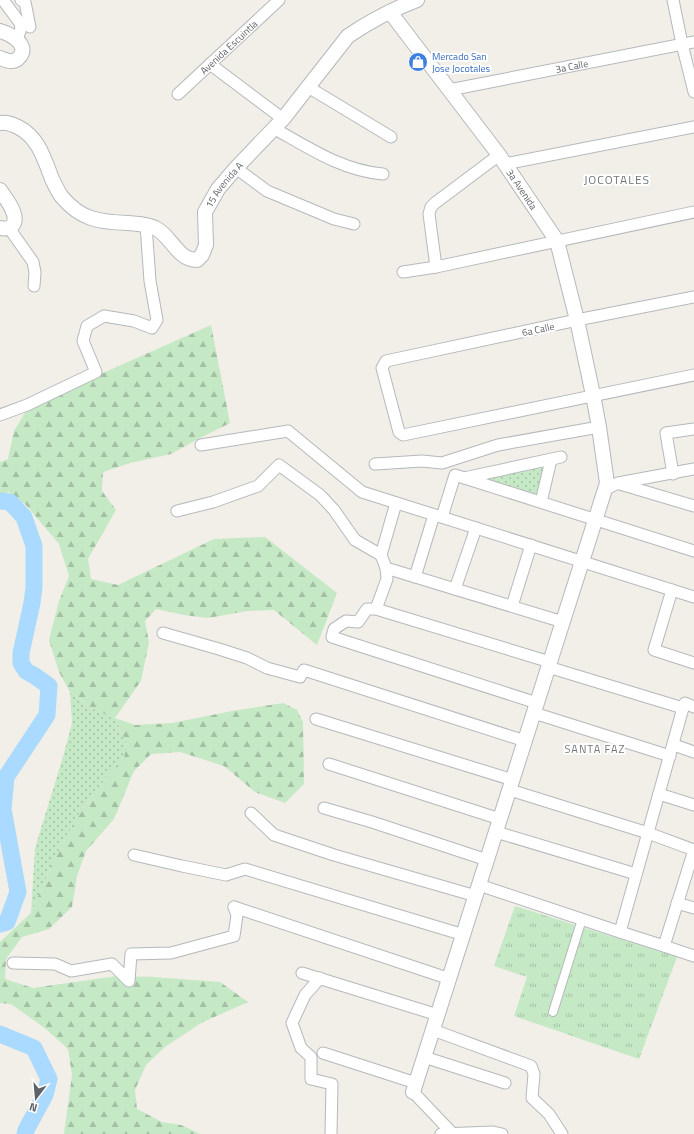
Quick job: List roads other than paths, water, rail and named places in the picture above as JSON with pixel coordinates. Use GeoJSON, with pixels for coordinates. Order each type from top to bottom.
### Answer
{"type":"FeatureCollection","features":[{"type":"Feature","properties":{"kind":"street"},"geometry":{"type":"LineString","coordinates":[[2,0],[20,23],[21,28],[17,40]]}},
{"type":"Feature","properties":{"kind":"street"},"geometry":{"type":"LineString","coordinates":[[21,0],[25,2],[30,27]]}},
{"type":"Feature","properties":{"kind":"street","name":"Avenida Escuintla"},"geometry":{"type":"LineString","coordinates":[[178,94],[279,0]]}},
{"type":"Feature","properties":{"kind":"street"},"geometry":{"type":"LineString","coordinates":[[673,0],[694,92]]}},
{"type":"Feature","properties":{"kind":"street","name":"15 Avenida A"},"geometry":{"type":"LineString","coordinates":[[0,123],[14,125],[25,130],[32,137],[39,146],[61,196],[80,213],[99,221],[154,227],[160,230],[182,254],[190,260],[197,260],[202,255],[206,245],[205,212],[218,189],[236,168],[279,124],[348,36],[361,27],[411,1]]}},
{"type":"Feature","properties":{"kind":"street","name":"3a Avenida"},"geometry":{"type":"LineString","coordinates":[[390,12],[502,159],[557,241],[577,320],[593,395],[607,482],[415,1088]]}},
{"type":"Feature","properties":{"kind":"street"},"geometry":{"type":"LineString","coordinates":[[0,31],[11,35],[17,40],[22,48],[22,53],[19,58],[12,61],[0,58]]}},
{"type":"Feature","properties":{"kind":"street","name":"3a Calle"},"geometry":{"type":"LineString","coordinates":[[449,90],[694,42]]}},
{"type":"Feature","properties":{"kind":"street"},"geometry":{"type":"LineString","coordinates":[[210,64],[279,124],[322,155],[349,167],[370,173],[383,174]]}},
{"type":"Feature","properties":{"kind":"street"},"geometry":{"type":"LineString","coordinates":[[308,87],[390,137]]}},
{"type":"Feature","properties":{"kind":"street"},"geometry":{"type":"LineString","coordinates":[[436,267],[429,214],[431,207],[502,159],[694,127]]}},
{"type":"Feature","properties":{"kind":"street"},"geometry":{"type":"LineString","coordinates":[[236,168],[268,191],[334,219],[354,224]]}},
{"type":"Feature","properties":{"kind":"street"},"geometry":{"type":"LineString","coordinates":[[0,190],[14,211],[15,218],[14,222],[4,228],[33,262],[35,272],[34,286]]}},
{"type":"Feature","properties":{"kind":"street"},"geometry":{"type":"LineString","coordinates":[[403,272],[436,267],[694,212]]}},
{"type":"Feature","properties":{"kind":"street"},"geometry":{"type":"LineString","coordinates":[[0,415],[27,405],[96,372],[83,341],[87,326],[104,316],[134,321],[152,328],[157,320],[150,280],[146,225]]}},
{"type":"Feature","properties":{"kind":"street","name":"6a Calle"},"geometry":{"type":"LineString","coordinates":[[593,395],[403,435],[399,432],[382,368],[386,361],[577,320],[694,297]]}},
{"type":"Feature","properties":{"kind":"street"},"geometry":{"type":"LineString","coordinates":[[593,395],[694,375]]}},
{"type":"Feature","properties":{"kind":"street"},"geometry":{"type":"LineString","coordinates":[[375,464],[422,461],[442,463],[498,445],[599,427]]}},
{"type":"Feature","properties":{"kind":"street"},"geometry":{"type":"LineString","coordinates":[[673,474],[666,433],[694,429]]}},
{"type":"Feature","properties":{"kind":"street"},"geometry":{"type":"LineString","coordinates":[[201,445],[288,431],[362,492],[694,597]]}},
{"type":"Feature","properties":{"kind":"street"},"geometry":{"type":"LineString","coordinates":[[463,478],[556,458],[542,502]]}},
{"type":"Feature","properties":{"kind":"street"},"geometry":{"type":"LineString","coordinates":[[177,511],[213,502],[258,486],[279,465],[320,495],[334,510],[355,540],[382,554]]}},
{"type":"Feature","properties":{"kind":"street"},"geometry":{"type":"LineString","coordinates":[[604,490],[618,483],[694,469]]}},
{"type":"Feature","properties":{"kind":"street"},"geometry":{"type":"LineString","coordinates":[[415,577],[455,475],[694,551]]}},
{"type":"Feature","properties":{"kind":"street"},"geometry":{"type":"LineString","coordinates":[[618,483],[694,506]]}},
{"type":"Feature","properties":{"kind":"street"},"geometry":{"type":"LineString","coordinates":[[376,609],[387,579],[382,554],[396,503]]}},
{"type":"Feature","properties":{"kind":"street"},"geometry":{"type":"LineString","coordinates":[[455,589],[476,528]]}},
{"type":"Feature","properties":{"kind":"street"},"geometry":{"type":"LineString","coordinates":[[512,606],[531,545]]}},
{"type":"Feature","properties":{"kind":"street"},"geometry":{"type":"LineString","coordinates":[[386,568],[563,622]]}},
{"type":"Feature","properties":{"kind":"street"},"geometry":{"type":"LineString","coordinates":[[672,590],[654,650],[694,663]]}},
{"type":"Feature","properties":{"kind":"street"},"geometry":{"type":"LineString","coordinates":[[620,932],[670,756],[689,707],[376,609],[367,609],[358,622],[346,621],[334,629],[332,637],[670,756]]}},
{"type":"Feature","properties":{"kind":"street"},"geometry":{"type":"LineString","coordinates":[[163,633],[240,656],[267,668],[300,676],[304,670],[525,741]]}},
{"type":"Feature","properties":{"kind":"street"},"geometry":{"type":"LineString","coordinates":[[316,719],[511,785],[694,850],[664,946]]}},
{"type":"Feature","properties":{"kind":"street"},"geometry":{"type":"LineString","coordinates":[[674,745],[694,752]]}},
{"type":"Feature","properties":{"kind":"street"},"geometry":{"type":"LineString","coordinates":[[329,764],[636,874]]}},
{"type":"Feature","properties":{"kind":"street"},"geometry":{"type":"LineString","coordinates":[[660,794],[694,805]]}},
{"type":"Feature","properties":{"kind":"street"},"geometry":{"type":"LineString","coordinates":[[324,808],[372,822],[487,860]]}},
{"type":"Feature","properties":{"kind":"street"},"geometry":{"type":"LineString","coordinates":[[251,813],[274,835],[334,855],[582,919],[694,956]]}},
{"type":"Feature","properties":{"kind":"street"},"geometry":{"type":"LineString","coordinates":[[134,855],[226,875],[245,869],[464,935]]}},
{"type":"Feature","properties":{"kind":"street"},"geometry":{"type":"LineString","coordinates":[[677,903],[694,908]]}},
{"type":"Feature","properties":{"kind":"street"},"geometry":{"type":"LineString","coordinates":[[13,963],[55,964],[72,971],[112,964],[128,981],[132,954],[171,954],[234,936],[237,915],[234,907],[450,979]]}},
{"type":"Feature","properties":{"kind":"street"},"geometry":{"type":"LineString","coordinates":[[553,1012],[582,919]]}},
{"type":"Feature","properties":{"kind":"street"},"geometry":{"type":"LineString","coordinates":[[302,973],[438,1015]]}},
{"type":"Feature","properties":{"kind":"street"},"geometry":{"type":"LineString","coordinates":[[320,978],[305,995],[292,1024],[301,1048],[311,1057],[311,1079],[332,1084],[332,1134]]}},
{"type":"Feature","properties":{"kind":"street"},"geometry":{"type":"LineString","coordinates":[[433,1030],[531,1066],[534,1074],[532,1098],[548,1114],[562,1134]]}},
{"type":"Feature","properties":{"kind":"street"},"geometry":{"type":"LineString","coordinates":[[323,1053],[415,1088],[453,1133]]}},
{"type":"Feature","properties":{"kind":"street"},"geometry":{"type":"LineString","coordinates":[[424,1057],[505,1083]]}},
{"type":"Feature","properties":{"kind":"street"},"geometry":{"type":"LineString","coordinates":[[441,1134],[493,1132],[502,1134]]}},
{"type":"Feature","properties":{"kind":"waterway"},"geometry":{"type":"LineString","coordinates":[[0,501],[10,502],[24,517],[34,546],[34,587],[21,653],[21,663],[26,671],[49,686],[47,715],[6,777],[3,809],[18,892],[7,922],[0,924]]}},
{"type":"Feature","properties":{"kind":"waterway"},"geometry":{"type":"LineString","coordinates":[[0,1034],[34,1048],[49,1079],[45,1095],[25,1134]]}},
{"type":"Feature","properties":{"kind":"place","name":"Mercado San Jose Jocotales"},"geometry":{"type":"Point","coordinates":[418,62]}},
{"type":"Feature","properties":{"kind":"district","name":"JOCOTALES"},"geometry":{"type":"Point","coordinates":[617,180]}},
{"type":"Feature","properties":{"kind":"district","name":"SANTA FAZ"},"geometry":{"type":"Point","coordinates":[595,749]}}]}
